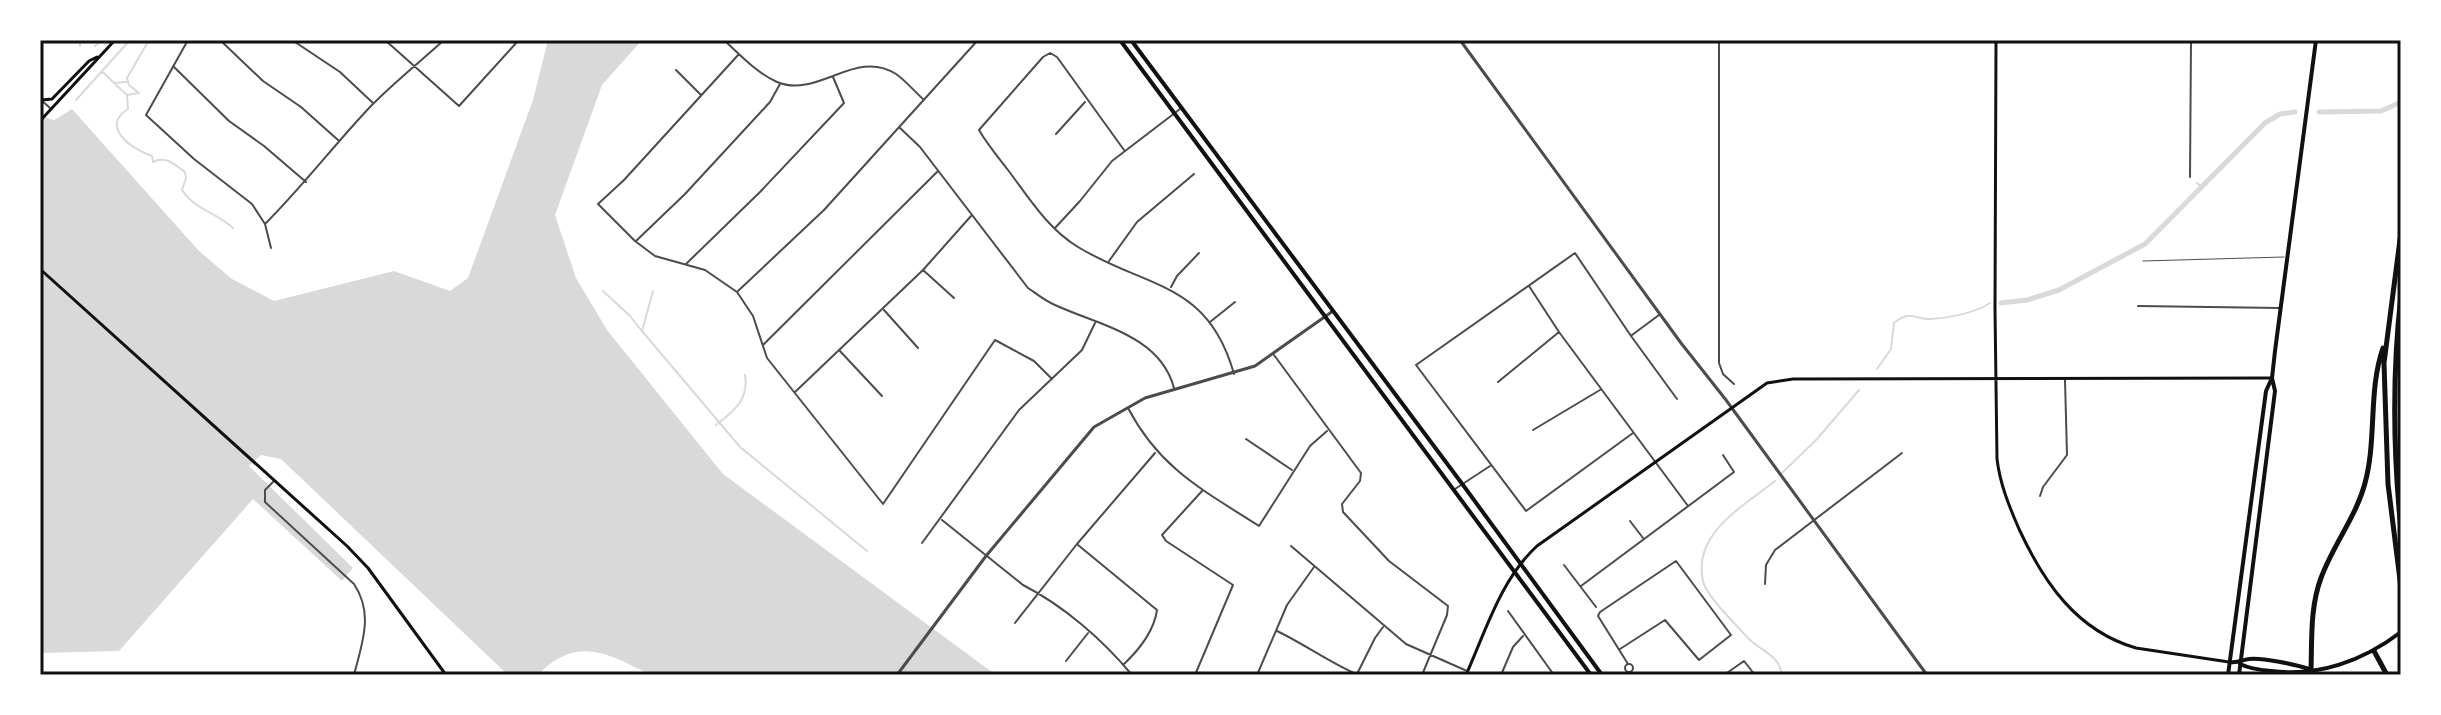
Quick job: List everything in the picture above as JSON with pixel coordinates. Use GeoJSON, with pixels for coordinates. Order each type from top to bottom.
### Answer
{"type":"FeatureCollection","features":[{"type":"Feature","properties":{"kind":"highway"},"geometry":{"type":"LineString","coordinates":[[2401,232],[2384,363],[2388,484],[2401,588]]}},
{"type":"Feature","properties":{"kind":"highway"},"geometry":{"type":"LineString","coordinates":[[2401,295],[2394,413],[2395,470],[2401,530]]}},
{"type":"Feature","properties":{"kind":"highway"},"geometry":{"type":"LineString","coordinates":[[2311,670],[2316,594],[2365,483],[2378,363],[2386,340]]}},
{"type":"Feature","properties":{"kind":"highway"},"geometry":{"type":"LineString","coordinates":[[2374,651],[2387,675]]}},
{"type":"Feature","properties":{"kind":"main road"},"geometry":{"type":"LineString","coordinates":[[40,121],[115,40]]}},
{"type":"Feature","properties":{"kind":"main road"},"geometry":{"type":"LineString","coordinates":[[1120,40],[1591,675]]}},
{"type":"Feature","properties":{"kind":"main road"},"geometry":{"type":"LineString","coordinates":[[1131,40],[1602,675]]}},
{"type":"Feature","properties":{"kind":"main road"},"geometry":{"type":"LineString","coordinates":[[1996,40],[1995,309],[1999,476],[2040,572],[2059,598],[2095,630],[2122,644],[2149,651],[2300,674],[2346,663],[2374,651],[2398,634]]}},
{"type":"Feature","properties":{"kind":"main road"},"geometry":{"type":"LineString","coordinates":[[2228,675],[2266,391],[2272,378],[2316,40]]}},
{"type":"Feature","properties":{"kind":"main road"},"geometry":{"type":"LineString","coordinates":[[41,100],[52,99],[89,61],[101,56]]}},
{"type":"Feature","properties":{"kind":"main road"},"geometry":{"type":"LineString","coordinates":[[40,269],[347,546],[368,568],[446,675]]}},
{"type":"Feature","properties":{"kind":"main road"},"geometry":{"type":"LineString","coordinates":[[1467,673],[1520,562],[1537,546],[1731,406],[1760,386],[1776,380],[2272,378]]}},
{"type":"Feature","properties":{"kind":"main road"},"geometry":{"type":"LineString","coordinates":[[2239,675],[2275,391],[2272,378]]}},
{"type":"Feature","properties":{"kind":"main road"},"geometry":{"type":"LineString","coordinates":[[2240,664],[2248,659],[2311,670]]}},
{"type":"Feature","properties":{"kind":"street"},"geometry":{"type":"LineString","coordinates":[[188,40],[146,115],[194,159],[252,204],[265,224],[271,248]]}},
{"type":"Feature","properties":{"kind":"street"},"geometry":{"type":"LineString","coordinates":[[220,40],[263,81],[301,107],[339,140]]}},
{"type":"Feature","properties":{"kind":"street"},"geometry":{"type":"LineString","coordinates":[[292,40],[340,72],[374,104]]}},
{"type":"Feature","properties":{"kind":"street"},"geometry":{"type":"LineString","coordinates":[[385,40],[459,106],[515,41]]}},
{"type":"Feature","properties":{"kind":"street"},"geometry":{"type":"LineString","coordinates":[[265,224],[307,182],[339,140],[374,104],[444,40]]}},
{"type":"Feature","properties":{"kind":"street"},"geometry":{"type":"LineString","coordinates":[[724,40],[760,72],[780,83],[806,85],[862,66],[879,68],[895,73],[923,100]]}},
{"type":"Feature","properties":{"kind":"street"},"geometry":{"type":"LineString","coordinates":[[737,292],[824,210],[978,40]]}},
{"type":"Feature","properties":{"kind":"street"},"geometry":{"type":"LineString","coordinates":[[1460,40],[1927,675]]}},
{"type":"Feature","properties":{"kind":"street"},"geometry":{"type":"LineString","coordinates":[[1719,40],[1719,363],[1723,374],[1734,384]]}},
{"type":"Feature","properties":{"kind":"street"},"geometry":{"type":"LineString","coordinates":[[2190,177],[2191,40]]}},
{"type":"Feature","properties":{"kind":"street"},"geometry":{"type":"LineString","coordinates":[[1124,150],[1057,57],[1050,53],[1043,57],[979,130],[1054,229],[1079,248],[1185,297],[1223,344],[1234,374]]}},
{"type":"Feature","properties":{"kind":"street"},"geometry":{"type":"LineString","coordinates":[[739,54],[624,180],[598,204],[655,256],[714,274],[737,292],[753,316],[767,358],[883,504],[995,340],[1034,361],[1052,379]]}},
{"type":"Feature","properties":{"kind":"street"},"geometry":{"type":"LineString","coordinates":[[172,65],[229,121],[307,182]]}},
{"type":"Feature","properties":{"kind":"street"},"geometry":{"type":"LineString","coordinates":[[676,70],[702,95]]}},
{"type":"Feature","properties":{"kind":"street"},"geometry":{"type":"LineString","coordinates":[[685,265],[844,103],[833,77]]}},
{"type":"Feature","properties":{"kind":"street"},"geometry":{"type":"LineString","coordinates":[[635,241],[685,194],[770,102],[780,83]]}},
{"type":"Feature","properties":{"kind":"street"},"geometry":{"type":"LineString","coordinates":[[41,100],[51,109]]}},
{"type":"Feature","properties":{"kind":"street"},"geometry":{"type":"LineString","coordinates":[[1056,134],[1086,100]]}},
{"type":"Feature","properties":{"kind":"street"},"geometry":{"type":"LineString","coordinates":[[1054,229],[1104,169],[1124,150],[1181,108]]}},
{"type":"Feature","properties":{"kind":"street"},"geometry":{"type":"LineString","coordinates":[[899,127],[920,147],[1028,288],[1051,304],[1118,330],[1151,349],[1168,370],[1174,388]]}},
{"type":"Feature","properties":{"kind":"street"},"geometry":{"type":"LineString","coordinates":[[762,346],[937,171]]}},
{"type":"Feature","properties":{"kind":"street"},"geometry":{"type":"LineString","coordinates":[[1108,262],[1137,222],[1194,174]]}},
{"type":"Feature","properties":{"kind":"street"},"geometry":{"type":"LineString","coordinates":[[794,393],[923,270],[971,216]]}},
{"type":"Feature","properties":{"kind":"street"},"geometry":{"type":"LineString","coordinates":[[1170,288],[1199,253]]}},
{"type":"Feature","properties":{"kind":"street"},"geometry":{"type":"LineString","coordinates":[[1633,433],[1526,511],[1416,365],[1575,253],[1677,399]]}},
{"type":"Feature","properties":{"kind":"street"},"geometry":{"type":"LineString","coordinates":[[923,270],[954,298]]}},
{"type":"Feature","properties":{"kind":"street"},"geometry":{"type":"LineString","coordinates":[[1528,285],[1559,332],[1688,506]]}},
{"type":"Feature","properties":{"kind":"street"},"geometry":{"type":"LineString","coordinates":[[1209,323],[1235,302]]}},
{"type":"Feature","properties":{"kind":"street"},"geometry":{"type":"LineString","coordinates":[[2138,306],[2281,308]]}},
{"type":"Feature","properties":{"kind":"street"},"geometry":{"type":"LineString","coordinates":[[883,309],[918,348]]}},
{"type":"Feature","properties":{"kind":"street"},"geometry":{"type":"LineString","coordinates":[[897,675],[986,556],[1082,438],[1100,422],[1174,388],[1255,366],[1333,311]]}},
{"type":"Feature","properties":{"kind":"street"},"geometry":{"type":"LineString","coordinates":[[1631,336],[1661,314]]}},
{"type":"Feature","properties":{"kind":"street"},"geometry":{"type":"LineString","coordinates":[[922,543],[1019,410],[1082,350],[1096,322]]}},
{"type":"Feature","properties":{"kind":"street"},"geometry":{"type":"LineString","coordinates":[[1498,382],[1559,332]]}},
{"type":"Feature","properties":{"kind":"street"},"geometry":{"type":"LineString","coordinates":[[839,350],[882,396]]}},
{"type":"Feature","properties":{"kind":"street"},"geometry":{"type":"LineString","coordinates":[[1274,355],[1361,473],[1360,481],[1342,504],[1343,512],[1389,561],[1448,606],[1422,675]]}},
{"type":"Feature","properties":{"kind":"street"},"geometry":{"type":"LineString","coordinates":[[2040,496],[2067,455],[2065,379]]}},
{"type":"Feature","properties":{"kind":"street"},"geometry":{"type":"LineString","coordinates":[[1533,430],[1601,389]]}},
{"type":"Feature","properties":{"kind":"street"},"geometry":{"type":"LineString","coordinates":[[1127,407],[1156,453],[1173,469],[1259,526],[1310,446],[1329,429]]}},
{"type":"Feature","properties":{"kind":"street"},"geometry":{"type":"LineString","coordinates":[[1246,439],[1293,471]]}},
{"type":"Feature","properties":{"kind":"street"},"geometry":{"type":"LineString","coordinates":[[1015,623],[1077,544],[1156,453]]}},
{"type":"Feature","properties":{"kind":"street"},"geometry":{"type":"LineString","coordinates":[[1765,584],[1769,557],[1902,453]]}},
{"type":"Feature","properties":{"kind":"street"},"geometry":{"type":"LineString","coordinates":[[1581,586],[1734,472],[1723,455]]}},
{"type":"Feature","properties":{"kind":"street"},"geometry":{"type":"LineString","coordinates":[[1454,489],[1492,464]]}},
{"type":"Feature","properties":{"kind":"street"},"geometry":{"type":"LineString","coordinates":[[274,481],[265,490],[265,502],[354,584],[362,597],[366,626],[354,675]]}},
{"type":"Feature","properties":{"kind":"street"},"geometry":{"type":"LineString","coordinates":[[1195,675],[1233,585],[1166,541],[1162,535],[1203,491]]}},
{"type":"Feature","properties":{"kind":"street"},"geometry":{"type":"LineString","coordinates":[[941,519],[1023,585],[1089,632],[1132,675]]}},
{"type":"Feature","properties":{"kind":"street"},"geometry":{"type":"LineString","coordinates":[[1630,521],[1643,539]]}},
{"type":"Feature","properties":{"kind":"street"},"geometry":{"type":"LineString","coordinates":[[1077,544],[1157,610],[1144,640],[1123,665]]}},
{"type":"Feature","properties":{"kind":"street"},"geometry":{"type":"LineString","coordinates":[[1291,546],[1406,644],[1467,673]]}},
{"type":"Feature","properties":{"kind":"street"},"geometry":{"type":"LineString","coordinates":[[1620,649],[1665,620],[1699,660],[1731,635],[1676,561],[1598,616],[1628,664],[1633,666],[1630,673],[1626,671],[1621,674]]}},
{"type":"Feature","properties":{"kind":"street"},"geometry":{"type":"LineString","coordinates":[[1564,565],[1596,607]]}},
{"type":"Feature","properties":{"kind":"street"},"geometry":{"type":"LineString","coordinates":[[1257,675],[1295,592],[1315,566]]}},
{"type":"Feature","properties":{"kind":"street"},"geometry":{"type":"LineString","coordinates":[[1508,611],[1553,675]]}},
{"type":"Feature","properties":{"kind":"street"},"geometry":{"type":"LineString","coordinates":[[1276,631],[1356,675],[1383,627]]}},
{"type":"Feature","properties":{"kind":"street"},"geometry":{"type":"LineString","coordinates":[[1066,661],[1089,632]]}},
{"type":"Feature","properties":{"kind":"street"},"geometry":{"type":"LineString","coordinates":[[1501,675],[1513,647],[1524,635]]}},
{"type":"Feature","properties":{"kind":"street"},"geometry":{"type":"LineString","coordinates":[[1724,675],[1744,661],[1755,675]]}},
{"type":"Feature","properties":{"kind":"street"},"geometry":{"type":"LineString","coordinates":[[1626,671],[1628,664]]}},
{"type":"Feature","properties":{"kind":"lane"},"geometry":{"type":"LineString","coordinates":[[2143,261],[2288,257]]}},
{"type":"Feature","properties":{"kind":"shaded area"},"geometry":{"type":"Polygon","coordinates":[[[548,40],[642,40],[602,85],[555,215],[576,278],[607,330],[723,474],[996,675],[651,675],[607,655],[579,651],[552,662],[538,675],[508,675],[281,459],[261,455],[249,466],[353,568],[342,581],[253,499],[119,651],[40,653],[40,116],[54,120],[72,109],[199,251],[232,279],[274,301],[394,271],[450,291],[468,278],[533,100],[548,40]]]}},
{"type":"Feature","properties":{"kind":"waterway"},"geometry":{"type":"LineString","coordinates":[[80,40],[80,46]]}},
{"type":"Feature","properties":{"kind":"waterway"},"geometry":{"type":"LineString","coordinates":[[95,46],[102,40]]}},
{"type":"Feature","properties":{"kind":"waterway"},"geometry":{"type":"LineString","coordinates":[[76,100],[130,40]]}},
{"type":"Feature","properties":{"kind":"waterway"},"geometry":{"type":"LineString","coordinates":[[149,40],[127,78],[129,85],[139,93],[127,95],[128,109],[120,116],[118,130],[128,143],[152,156],[153,162],[166,160],[185,172],[182,190],[187,196],[233,228]]}},
{"type":"Feature","properties":{"kind":"waterway"},"geometry":{"type":"LineString","coordinates":[[101,73],[114,83],[126,82]]}},
{"type":"Feature","properties":{"kind":"waterway"},"geometry":{"type":"LineString","coordinates":[[116,85],[126,94]]}},
{"type":"Feature","properties":{"kind":"waterway"},"geometry":{"type":"LineString","coordinates":[[2319,112],[2381,111],[2401,102]]}},
{"type":"Feature","properties":{"kind":"waterway"},"geometry":{"type":"LineString","coordinates":[[2001,303],[2027,300],[2059,290],[2145,244],[2265,123],[2280,114],[2295,112]]}},
{"type":"Feature","properties":{"kind":"waterway"},"geometry":{"type":"LineString","coordinates":[[2197,183],[2203,188]]}},
{"type":"Feature","properties":{"kind":"waterway"},"geometry":{"type":"LineString","coordinates":[[603,291],[641,330]]}},
{"type":"Feature","properties":{"kind":"waterway"},"geometry":{"type":"LineString","coordinates":[[653,291],[642,331],[740,447],[867,551]]}},
{"type":"Feature","properties":{"kind":"waterway"},"geometry":{"type":"LineString","coordinates":[[1877,369],[1891,349],[1894,323],[1900,319],[1909,316],[1926,319],[1954,316],[1990,303]]}},
{"type":"Feature","properties":{"kind":"waterway"},"geometry":{"type":"LineString","coordinates":[[716,425],[734,410],[742,398],[745,375]]}},
{"type":"Feature","properties":{"kind":"waterway"},"geometry":{"type":"LineString","coordinates":[[1782,473],[1817,439],[1859,390]]}},
{"type":"Feature","properties":{"kind":"waterway"},"geometry":{"type":"LineString","coordinates":[[1775,481],[1723,522],[1705,549],[1702,564],[1703,581],[1710,595],[1750,640],[1774,658],[1782,675]]}}]}
